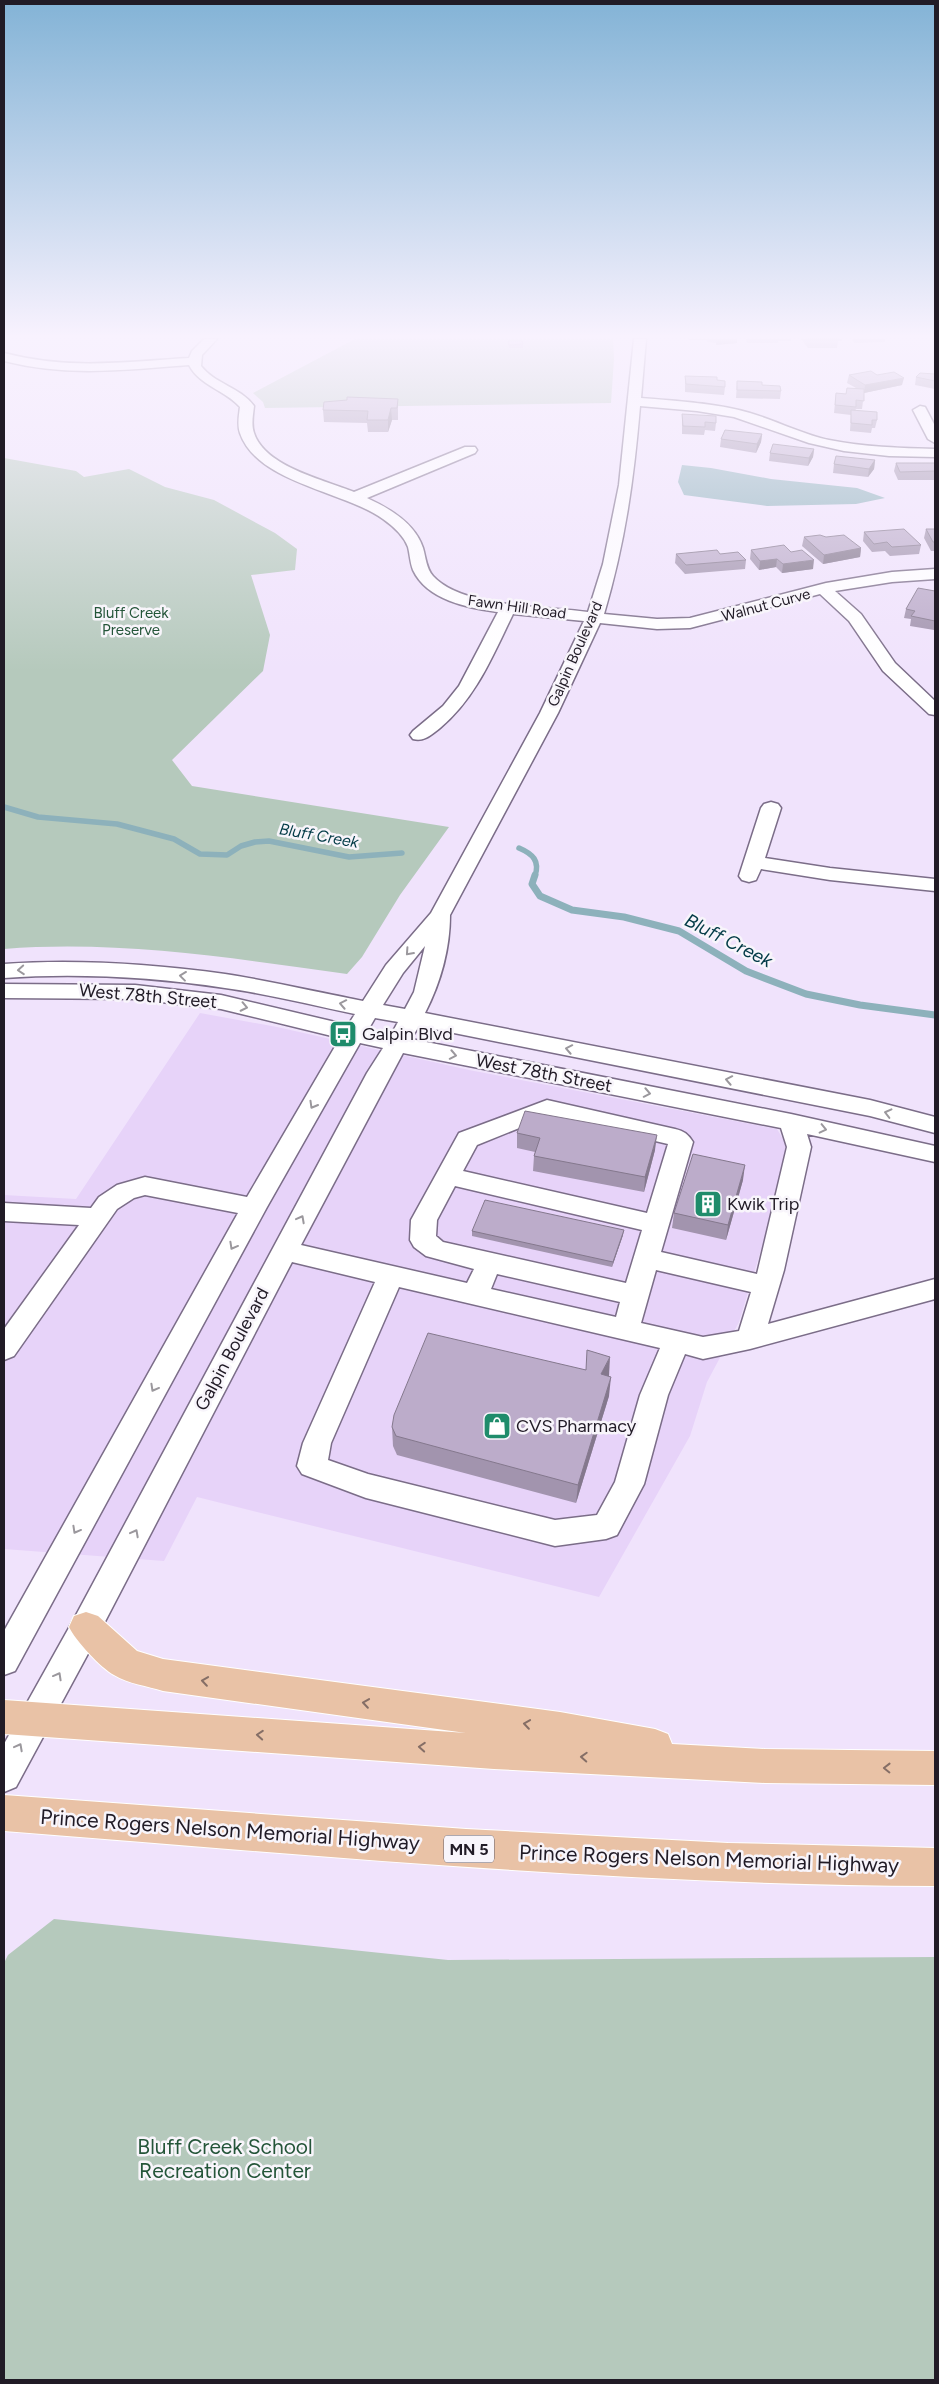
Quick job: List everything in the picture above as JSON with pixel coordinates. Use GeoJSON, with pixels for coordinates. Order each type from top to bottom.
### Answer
{"type":"FeatureCollection","features":[{"type":"Feature","properties":{"kind":"main road"},"geometry":{"type":"LineString","coordinates":[[86,1626],[126,1664],[162,1675],[560,1729],[765,1766]]}},
{"type":"Feature","properties":{"kind":"main road"},"geometry":{"type":"LineString","coordinates":[[19,1718],[494,1752],[765,1766],[935,1768]]}},
{"type":"Feature","properties":{"kind":"main road","name":"Prince Rogers Nelson Memorial Highway"},"geometry":{"type":"LineString","coordinates":[[4,1812],[466,1848],[728,1862],[935,1867]]}},
{"type":"Feature","properties":{"kind":"street","name":"Fawn Hill Road"},"geometry":{"type":"LineString","coordinates":[[257,450],[280,467],[356,498],[390,515],[415,545],[423,575],[430,583],[455,597],[508,608],[595,616]]}},
{"type":"Feature","properties":{"kind":"street"},"geometry":{"type":"LineString","coordinates":[[356,498],[469,450]]}},
{"type":"Feature","properties":{"kind":"street","name":"Galpin Boulevard"},"geometry":{"type":"LineString","coordinates":[[4,1661],[254,1207],[354,1034],[398,965],[440,915],[548,713],[595,616],[611,564],[626,485],[630,450]]}},
{"type":"Feature","properties":{"kind":"street"},"geometry":{"type":"LineString","coordinates":[[880,450],[935,453]]}},
{"type":"Feature","properties":{"kind":"street","name":"Walnut Curve"},"geometry":{"type":"LineString","coordinates":[[595,616],[642,622],[688,623],[712,620],[760,603],[825,590],[903,576],[935,574]]}},
{"type":"Feature","properties":{"kind":"street"},"geometry":{"type":"LineString","coordinates":[[825,590],[843,604],[856,618],[878,653],[890,667],[935,710]]}},
{"type":"Feature","properties":{"kind":"street"},"geometry":{"type":"LineString","coordinates":[[419,735],[449,710],[461,696],[508,608]]}},
{"type":"Feature","properties":{"kind":"street"},"geometry":{"type":"LineString","coordinates":[[771,808],[751,869],[830,874],[935,885]]}},
{"type":"Feature","properties":{"kind":"street","name":"Galpin Boulevard"},"geometry":{"type":"LineString","coordinates":[[4,1776],[19,1718],[86,1626],[379,1073],[413,1018],[430,974],[440,915]]}},
{"type":"Feature","properties":{"kind":"street","name":"West 78th Street"},"geometry":{"type":"LineString","coordinates":[[4,971],[82,969],[152,973],[225,981],[816,1097],[935,1125]]}},
{"type":"Feature","properties":{"kind":"street","name":"West 78th Street"},"geometry":{"type":"LineString","coordinates":[[4,991],[135,992],[221,1002],[398,1044],[791,1122],[935,1154]]}},
{"type":"Feature","properties":{"kind":"street"},"geometry":{"type":"LineString","coordinates":[[625,1331],[636,1295],[647,1258],[681,1142],[675,1137],[547,1108],[468,1139],[424,1220],[423,1240],[435,1249],[489,1263],[636,1295]]}},
{"type":"Feature","properties":{"kind":"street"},"geometry":{"type":"LineString","coordinates":[[750,1339],[766,1286],[800,1147],[791,1122]]}},
{"type":"Feature","properties":{"kind":"street"},"geometry":{"type":"LineString","coordinates":[[448,1176],[657,1224]]}},
{"type":"Feature","properties":{"kind":"street"},"geometry":{"type":"LineString","coordinates":[[4,1349],[108,1203],[126,1191],[145,1186],[254,1207]]}},
{"type":"Feature","properties":{"kind":"street"},"geometry":{"type":"LineString","coordinates":[[4,1212],[98,1217]]}},
{"type":"Feature","properties":{"kind":"street"},"geometry":{"type":"LineString","coordinates":[[284,1251],[703,1348],[750,1339],[935,1289]]}},
{"type":"Feature","properties":{"kind":"street"},"geometry":{"type":"LineString","coordinates":[[647,1258],[766,1286]]}},
{"type":"Feature","properties":{"kind":"street"},"geometry":{"type":"LineString","coordinates":[[475,1296],[489,1263]]}},
{"type":"Feature","properties":{"kind":"street"},"geometry":{"type":"LineString","coordinates":[[391,1276],[317,1443],[312,1466],[366,1486],[555,1533],[606,1526],[629,1484],[654,1395],[676,1343]]}},
{"type":"Feature","properties":{"kind":"shaded area"},"geometry":{"type":"Polygon","coordinates":[[[682,465],[711,468],[771,479],[857,488],[885,498],[856,504],[767,506],[684,495],[678,482],[682,465]]]}},
{"type":"Feature","properties":{"kind":"shaded area"},"geometry":{"type":"Polygon","coordinates":[[[200,1013],[277,1027],[469,1070],[777,1129],[791,1152],[739,1322],[707,1382],[690,1436],[599,1597],[197,1497],[164,1561],[4,1549],[4,1195],[76,1199],[200,1013]]]}},
{"type":"Feature","properties":{"kind":"green space","name":"Bluff Creek Preserve"},"geometry":{"type":"Polygon","coordinates":[[[4,458],[76,471],[84,477],[129,469],[165,487],[214,500],[275,533],[297,549],[295,570],[251,575],[270,635],[263,671],[172,760],[192,786],[449,827],[400,895],[362,957],[347,974],[176,952],[90,947],[4,949],[4,458]]]}},
{"type":"Feature","properties":{"kind":"green space","name":"Bluff Creek School Recreation Center"},"geometry":{"type":"Polygon","coordinates":[[[54,1919],[448,1960],[935,1957],[935,2380],[4,2380],[4,1963],[8,1955],[54,1919]]]}},
{"type":"Feature","properties":{"kind":"building"},"geometry":{"type":"Polygon","coordinates":[[[771,450],[813,450],[809,458],[770,453],[771,450]]]}},
{"type":"Feature","properties":{"kind":"building"},"geometry":{"type":"Polygon","coordinates":[[[836,456],[875,460],[869,469],[834,464],[836,456]]]}},
{"type":"Feature","properties":{"kind":"building"},"geometry":{"type":"Polygon","coordinates":[[[896,463],[935,463],[935,471],[900,472],[896,463]]]}},
{"type":"Feature","properties":{"kind":"building"},"geometry":{"type":"Polygon","coordinates":[[[904,529],[921,545],[892,547],[887,542],[874,544],[864,532],[904,529]]]}},
{"type":"Feature","properties":{"kind":"building"},"geometry":{"type":"Polygon","coordinates":[[[926,529],[935,529],[935,542],[933,542],[926,529]]]}},
{"type":"Feature","properties":{"kind":"building"},"geometry":{"type":"Polygon","coordinates":[[[820,535],[826,537],[844,535],[861,548],[824,555],[804,537],[820,535]]]}},
{"type":"Feature","properties":{"kind":"building"},"geometry":{"type":"Polygon","coordinates":[[[784,545],[791,552],[802,550],[814,560],[783,564],[777,559],[760,561],[751,550],[784,545]]]}},
{"type":"Feature","properties":{"kind":"building"},"geometry":{"type":"Polygon","coordinates":[[[717,550],[720,554],[738,552],[746,560],[686,565],[676,554],[717,550]]]}},
{"type":"Feature","properties":{"kind":"building"},"geometry":{"type":"Polygon","coordinates":[[[918,588],[935,591],[935,621],[911,616],[915,611],[906,609],[918,588]]]}},
{"type":"Feature","properties":{"kind":"building"},"geometry":{"type":"Polygon","coordinates":[[[525,1111],[657,1135],[645,1177],[534,1156],[540,1138],[517,1133],[525,1111]]]}},
{"type":"Feature","properties":{"kind":"building","name":"Kwik Trip"},"geometry":{"type":"Polygon","coordinates":[[[693,1154],[745,1165],[728,1225],[674,1213],[693,1154]]]}},
{"type":"Feature","properties":{"kind":"building"},"geometry":{"type":"Polygon","coordinates":[[[485,1200],[624,1230],[613,1262],[472,1231],[485,1200]]]}},
{"type":"Feature","properties":{"kind":"building"},"geometry":{"type":"Polygon","coordinates":[[[428,1333],[586,1370],[587,1350],[610,1357],[601,1374],[611,1377],[578,1485],[396,1436],[392,1427],[394,1415],[428,1333]]]}},
{"type":"Feature","properties":{"kind":"waterway","name":"Bluff Creek"},"geometry":{"type":"LineString","coordinates":[[4,807],[38,817],[117,824],[174,839],[200,854],[227,855],[241,846],[269,841],[349,857],[402,853]]}},
{"type":"Feature","properties":{"kind":"waterway","name":"Bluff Creek"},"geometry":{"type":"LineString","coordinates":[[519,848],[532,856],[536,862],[535,876]]}},
{"type":"Feature","properties":{"kind":"waterway","name":"Bluff Creek"},"geometry":{"type":"LineString","coordinates":[[535,875],[532,884],[540,896],[572,910],[624,917],[679,931],[746,971],[806,994],[860,1005],[935,1015]]}},
{"type":"Feature","properties":{"kind":"place","name":"Galpin Blvd"},"geometry":{"type":"Point","coordinates":[343,1034]}},
{"type":"Feature","properties":{"kind":"place","name":"Kwik Trip"},"geometry":{"type":"Point","coordinates":[708,1204]}},
{"type":"Feature","properties":{"kind":"place","name":"CVS Pharmacy"},"geometry":{"type":"Point","coordinates":[497,1426]}}]}
